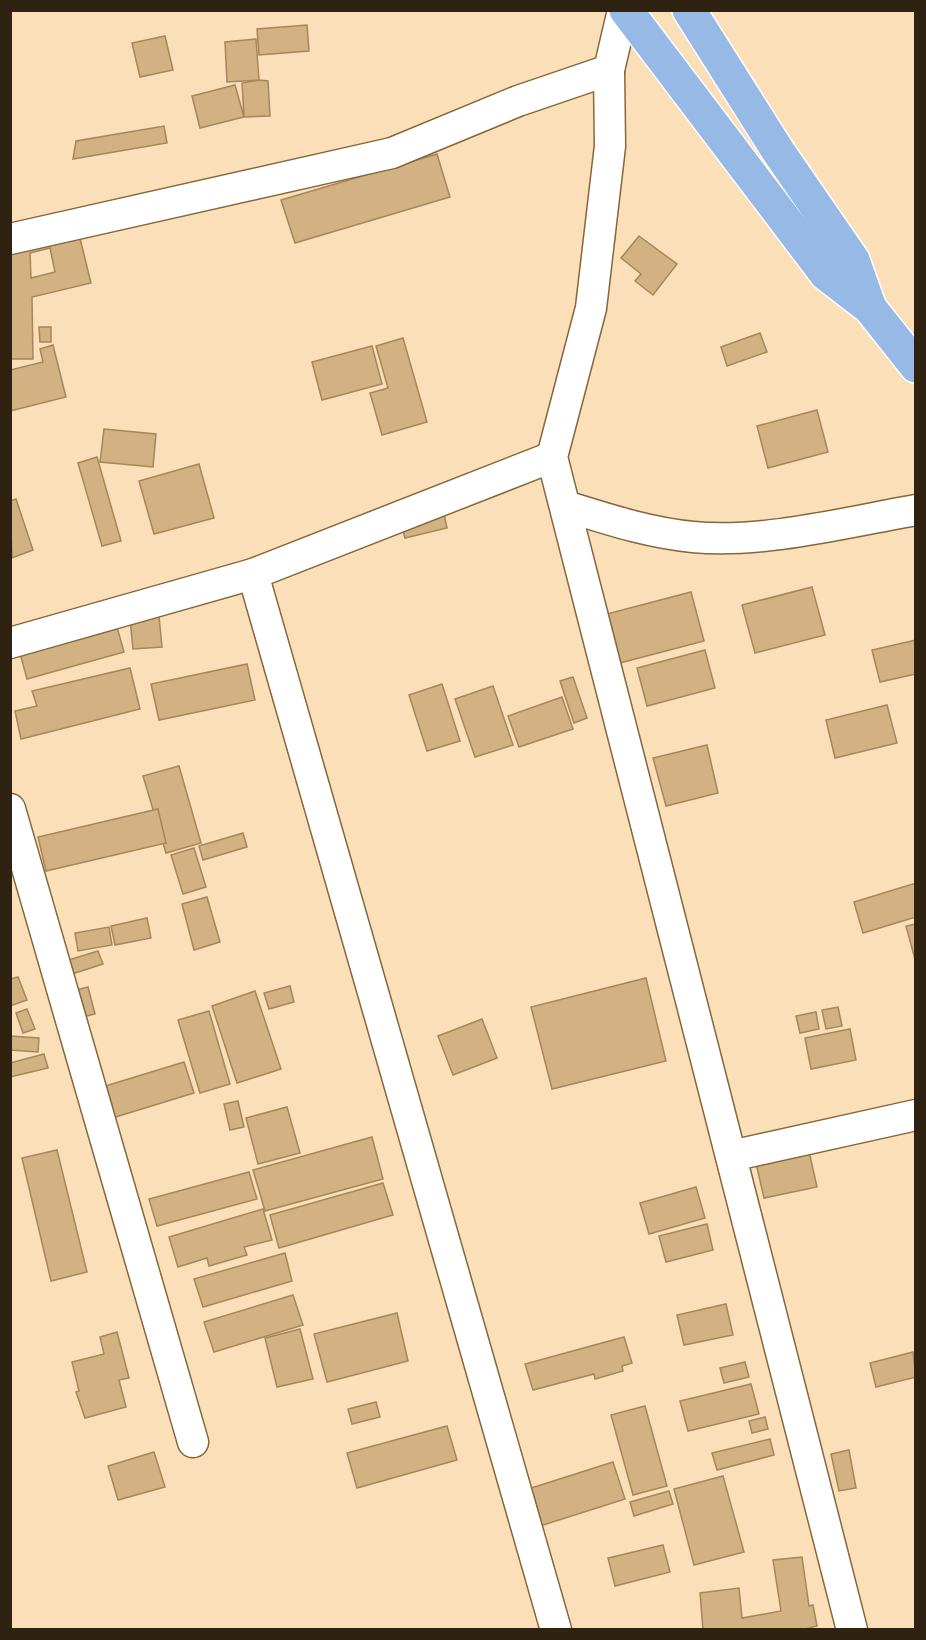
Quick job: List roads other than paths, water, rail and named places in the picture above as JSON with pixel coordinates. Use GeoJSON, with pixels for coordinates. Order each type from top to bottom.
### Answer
{"type":"FeatureCollection","features":[{"type":"Feature","properties":{"kind":"main road"},"geometry":{"type":"LineString","coordinates":[[624,10],[826,274],[870,308],[915,366]]}},
{"type":"Feature","properties":{"kind":"main road"},"geometry":{"type":"LineString","coordinates":[[689,10],[778,151],[853,260],[870,308]]}},
{"type":"Feature","properties":{"kind":"street"},"geometry":{"type":"LineString","coordinates":[[624,10],[609,70],[610,146],[591,308],[552,457],[852,1629]]}},
{"type":"Feature","properties":{"kind":"street"},"geometry":{"type":"LineString","coordinates":[[10,239],[392,153],[518,101],[609,70]]}},
{"type":"Feature","properties":{"kind":"street"},"geometry":{"type":"LineString","coordinates":[[10,643],[254,574],[552,457]]}},
{"type":"Feature","properties":{"kind":"street"},"geometry":{"type":"LineString","coordinates":[[565,506],[648,531],[695,537],[765,534],[915,510]]}},
{"type":"Feature","properties":{"kind":"street"},"geometry":{"type":"LineString","coordinates":[[254,574],[556,1629]]}},
{"type":"Feature","properties":{"kind":"street"},"geometry":{"type":"LineString","coordinates":[[10,809],[193,1442]]}},
{"type":"Feature","properties":{"kind":"street"},"geometry":{"type":"LineString","coordinates":[[731,1156],[915,1115]]}}]}
